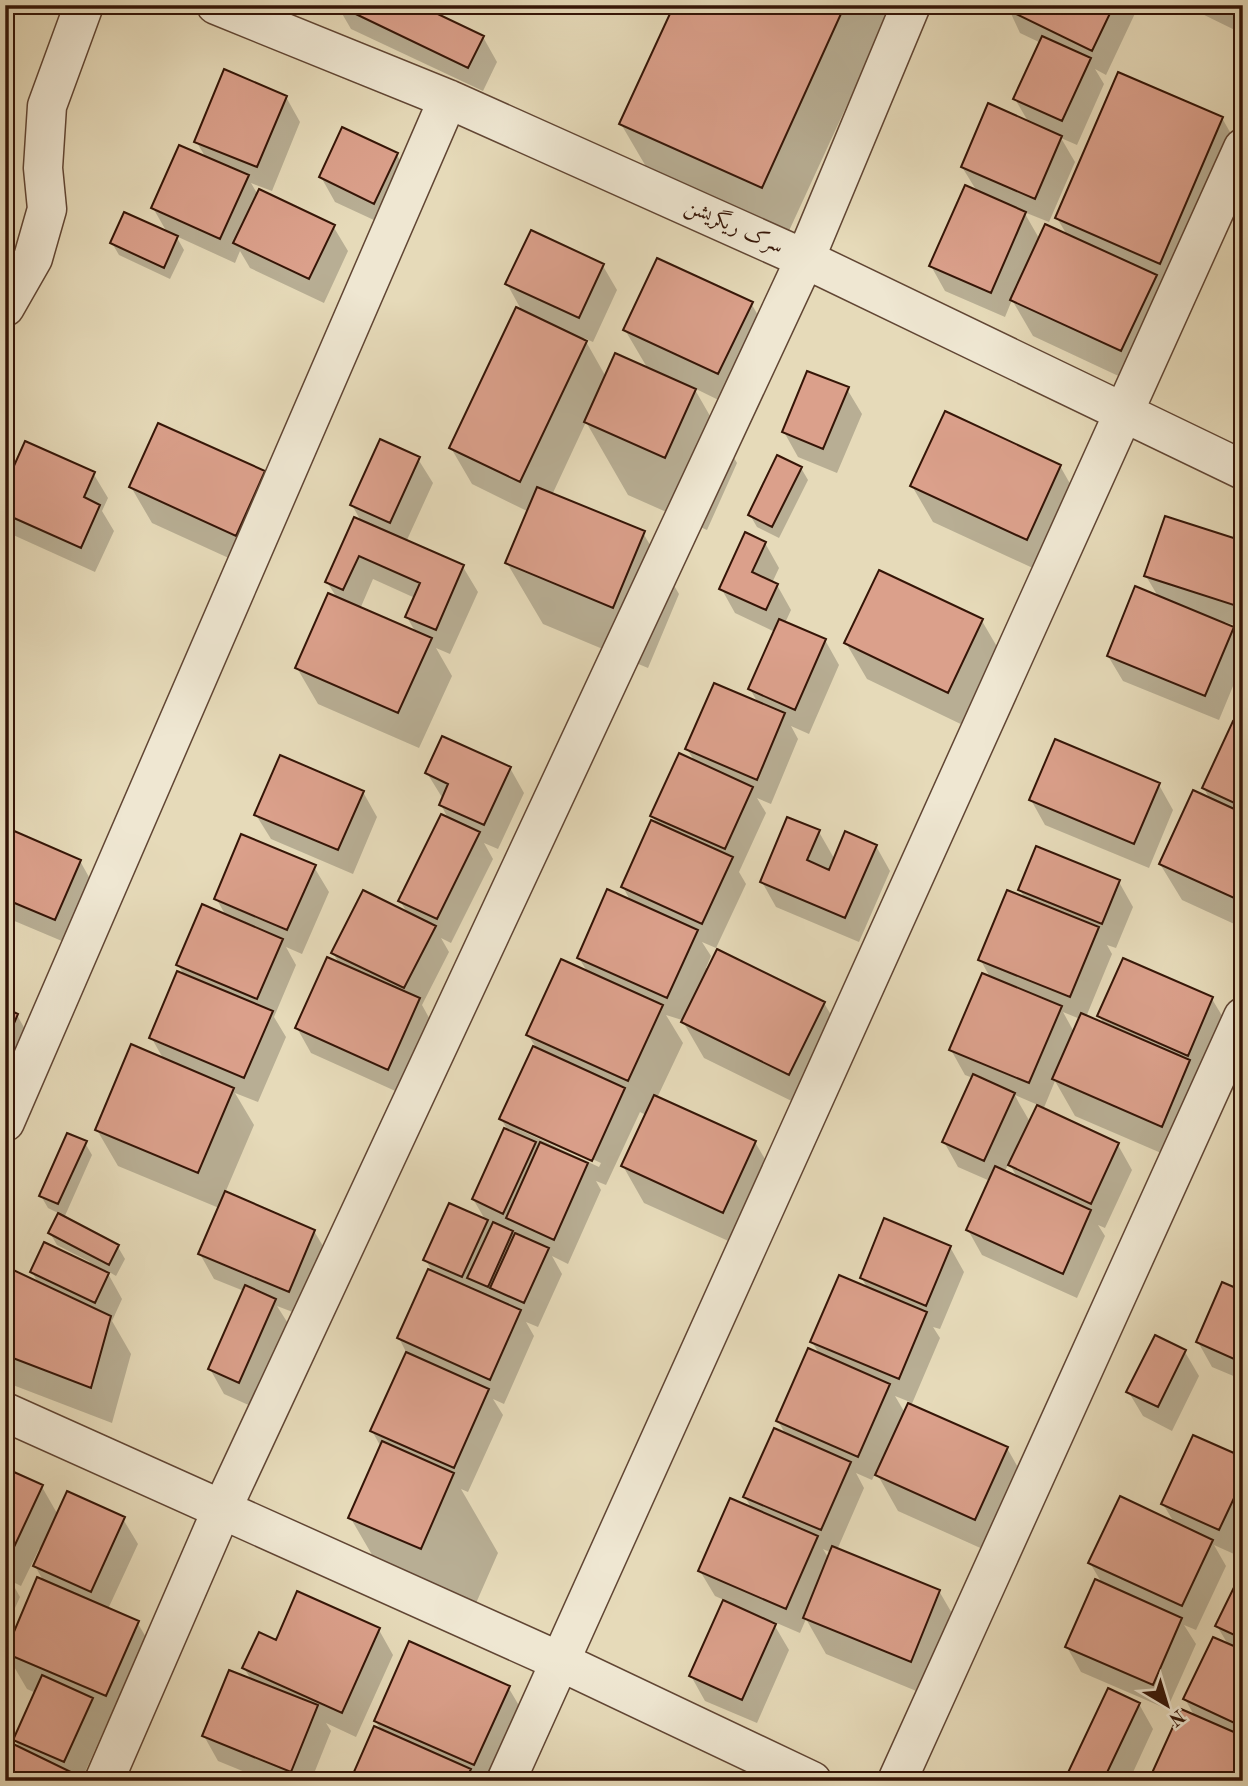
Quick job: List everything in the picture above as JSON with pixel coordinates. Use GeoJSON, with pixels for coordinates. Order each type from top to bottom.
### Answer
{"type":"FeatureCollection","features":[{"type":"Feature","properties":{"kind":"street"},"geometry":{"type":"LineString","coordinates":[[5,307],[33,258],[47,209],[43,168],[47,106],[84,5]]}},
{"type":"Feature","properties":{"kind":"street","name":"سرک ریگریشن"},"geometry":{"type":"LineString","coordinates":[[216,5],[448,99],[805,259],[1243,470]]}},
{"type":"Feature","properties":{"kind":"street"},"geometry":{"type":"LineString","coordinates":[[104,1781],[222,1509],[805,259],[911,5]]}},
{"type":"Feature","properties":{"kind":"street"},"geometry":{"type":"LineString","coordinates":[[5,1122],[448,99]]}},
{"type":"Feature","properties":{"kind":"street"},"geometry":{"type":"LineString","coordinates":[[506,1781],[1243,148]]}},
{"type":"Feature","properties":{"kind":"street"},"geometry":{"type":"LineString","coordinates":[[897,1781],[1243,1017]]}},
{"type":"Feature","properties":{"kind":"street"},"geometry":{"type":"LineString","coordinates":[[5,1412],[559,1661],[811,1781]]}},
{"type":"Feature","properties":{"kind":"building"},"geometry":{"type":"Polygon","coordinates":[[[337,5],[419,5],[484,36],[468,68],[337,5]]]}},
{"type":"Feature","properties":{"kind":"building"},"geometry":{"type":"Polygon","coordinates":[[[674,5],[845,5],[762,188],[619,124],[674,5]]]}},
{"type":"Feature","properties":{"kind":"building"},"geometry":{"type":"Polygon","coordinates":[[[1005,5],[1114,5],[1092,51],[1004,8],[1005,5]]]}},
{"type":"Feature","properties":{"kind":"building"},"geometry":{"type":"Polygon","coordinates":[[[1218,5],[1243,5],[1243,17],[1218,5]]]}},
{"type":"Feature","properties":{"kind":"building"},"geometry":{"type":"Polygon","coordinates":[[[1042,36],[1091,58],[1062,121],[1013,99],[1042,36]]]}},
{"type":"Feature","properties":{"kind":"building"},"geometry":{"type":"Polygon","coordinates":[[[224,69],[287,96],[257,167],[194,142],[224,69]]]}},
{"type":"Feature","properties":{"kind":"building"},"geometry":{"type":"Polygon","coordinates":[[[1118,72],[1223,117],[1160,264],[1055,218],[1118,72]]]}},
{"type":"Feature","properties":{"kind":"building"},"geometry":{"type":"Polygon","coordinates":[[[988,103],[1062,136],[1035,199],[961,167],[988,103]]]}},
{"type":"Feature","properties":{"kind":"building"},"geometry":{"type":"Polygon","coordinates":[[[342,127],[398,153],[374,204],[319,177],[342,127]]]}},
{"type":"Feature","properties":{"kind":"building"},"geometry":{"type":"Polygon","coordinates":[[[179,145],[249,175],[220,239],[151,208],[179,145]]]}},
{"type":"Feature","properties":{"kind":"building"},"geometry":{"type":"Polygon","coordinates":[[[965,185],[1026,212],[991,293],[929,266],[965,185]]]}},
{"type":"Feature","properties":{"kind":"building"},"geometry":{"type":"Polygon","coordinates":[[[259,189],[335,225],[309,279],[233,243],[259,189]]]}},
{"type":"Feature","properties":{"kind":"building"},"geometry":{"type":"Polygon","coordinates":[[[124,212],[178,236],[164,268],[110,243],[124,212]]]}},
{"type":"Feature","properties":{"kind":"building"},"geometry":{"type":"Polygon","coordinates":[[[1045,224],[1157,275],[1121,351],[1010,300],[1045,224]]]}},
{"type":"Feature","properties":{"kind":"building"},"geometry":{"type":"Polygon","coordinates":[[[531,230],[604,264],[579,318],[505,284],[531,230]]]}},
{"type":"Feature","properties":{"kind":"building"},"geometry":{"type":"Polygon","coordinates":[[[657,258],[753,302],[718,374],[623,330],[657,258]]]}},
{"type":"Feature","properties":{"kind":"building"},"geometry":{"type":"Polygon","coordinates":[[[516,307],[587,341],[520,482],[449,448],[516,307]]]}},
{"type":"Feature","properties":{"kind":"building"},"geometry":{"type":"Polygon","coordinates":[[[615,353],[696,389],[665,458],[584,422],[615,353]]]}},
{"type":"Feature","properties":{"kind":"building"},"geometry":{"type":"Polygon","coordinates":[[[807,371],[849,387],[823,449],[782,432],[807,371]]]}},
{"type":"Feature","properties":{"kind":"building"},"geometry":{"type":"Polygon","coordinates":[[[945,411],[1061,465],[1027,540],[910,486],[945,411]]]}},
{"type":"Feature","properties":{"kind":"building"},"geometry":{"type":"Polygon","coordinates":[[[158,423],[265,471],[236,536],[129,487],[158,423]]]}},
{"type":"Feature","properties":{"kind":"building"},"geometry":{"type":"Polygon","coordinates":[[[380,439],[420,457],[390,523],[350,505],[380,439]]]}},
{"type":"Feature","properties":{"kind":"building"},"geometry":{"type":"Polygon","coordinates":[[[25,441],[95,472],[84,497],[100,505],[81,548],[5,514],[5,486],[25,441]]]}},
{"type":"Feature","properties":{"kind":"building"},"geometry":{"type":"Polygon","coordinates":[[[777,455],[802,467],[772,527],[748,515],[777,455]]]}},
{"type":"Feature","properties":{"kind":"building"},"geometry":{"type":"Polygon","coordinates":[[[537,487],[645,531],[613,608],[505,563],[537,487]]]}},
{"type":"Feature","properties":{"kind":"building"},"geometry":{"type":"Polygon","coordinates":[[[1165,516],[1243,541],[1243,608],[1144,576],[1165,516]]]}},
{"type":"Feature","properties":{"kind":"building"},"geometry":{"type":"Polygon","coordinates":[[[354,517],[464,565],[436,630],[405,617],[420,583],[359,556],[343,590],[325,582],[354,517]]]}},
{"type":"Feature","properties":{"kind":"building"},"geometry":{"type":"Polygon","coordinates":[[[745,532],[766,542],[752,572],[778,584],[766,610],[719,589],[745,532]]]}},
{"type":"Feature","properties":{"kind":"building"},"geometry":{"type":"Polygon","coordinates":[[[879,570],[983,619],[948,693],[844,643],[879,570]]]}},
{"type":"Feature","properties":{"kind":"building"},"geometry":{"type":"Polygon","coordinates":[[[1135,586],[1234,627],[1205,696],[1107,656],[1135,586]]]}},
{"type":"Feature","properties":{"kind":"building"},"geometry":{"type":"Polygon","coordinates":[[[328,593],[432,638],[398,713],[295,668],[328,593]]]}},
{"type":"Feature","properties":{"kind":"building"},"geometry":{"type":"Polygon","coordinates":[[[779,619],[826,639],[795,710],[748,689],[779,619]]]}},
{"type":"Feature","properties":{"kind":"building"},"geometry":{"type":"Polygon","coordinates":[[[714,683],[785,713],[757,780],[685,749],[714,683]]]}},
{"type":"Feature","properties":{"kind":"building"},"geometry":{"type":"Polygon","coordinates":[[[1233,721],[1243,726],[1243,807],[1202,788],[1233,721]]]}},
{"type":"Feature","properties":{"kind":"building"},"geometry":{"type":"Polygon","coordinates":[[[442,736],[511,767],[484,825],[439,805],[448,784],[425,773],[442,736]]]}},
{"type":"Feature","properties":{"kind":"building"},"geometry":{"type":"Polygon","coordinates":[[[1055,739],[1160,783],[1134,844],[1029,800],[1055,739]]]}},
{"type":"Feature","properties":{"kind":"building"},"geometry":{"type":"Polygon","coordinates":[[[679,753],[753,787],[725,849],[650,816],[679,753]]]}},
{"type":"Feature","properties":{"kind":"building"},"geometry":{"type":"Polygon","coordinates":[[[280,755],[364,791],[338,850],[254,815],[280,755]]]}},
{"type":"Feature","properties":{"kind":"building"},"geometry":{"type":"Polygon","coordinates":[[[1193,790],[1243,813],[1243,902],[1159,864],[1193,790]]]}},
{"type":"Feature","properties":{"kind":"building"},"geometry":{"type":"Polygon","coordinates":[[[441,814],[480,832],[437,919],[398,901],[441,814]]]}},
{"type":"Feature","properties":{"kind":"building"},"geometry":{"type":"Polygon","coordinates":[[[787,817],[820,830],[807,860],[829,870],[845,831],[877,845],[845,918],[760,882],[787,817]]]}},
{"type":"Feature","properties":{"kind":"building"},"geometry":{"type":"Polygon","coordinates":[[[651,820],[733,857],[702,924],[621,887],[651,820]]]}},
{"type":"Feature","properties":{"kind":"building"},"geometry":{"type":"Polygon","coordinates":[[[5,827],[81,860],[55,920],[5,899],[5,827]]]}},
{"type":"Feature","properties":{"kind":"building"},"geometry":{"type":"Polygon","coordinates":[[[241,834],[316,865],[287,930],[214,899],[241,834]]]}},
{"type":"Feature","properties":{"kind":"building"},"geometry":{"type":"Polygon","coordinates":[[[1036,846],[1120,880],[1102,924],[1018,890],[1036,846]]]}},
{"type":"Feature","properties":{"kind":"building"},"geometry":{"type":"Polygon","coordinates":[[[607,889],[698,930],[667,998],[577,958],[607,889]]]}},
{"type":"Feature","properties":{"kind":"building"},"geometry":{"type":"Polygon","coordinates":[[[363,890],[436,926],[404,988],[331,953],[363,890]]]}},
{"type":"Feature","properties":{"kind":"building"},"geometry":{"type":"Polygon","coordinates":[[[1007,890],[1099,927],[1070,997],[978,960],[1007,890]]]}},
{"type":"Feature","properties":{"kind":"building"},"geometry":{"type":"Polygon","coordinates":[[[202,904],[283,939],[257,999],[176,965],[202,904]]]}},
{"type":"Feature","properties":{"kind":"building"},"geometry":{"type":"Polygon","coordinates":[[[717,949],[825,1002],[789,1075],[681,1022],[717,949]]]}},
{"type":"Feature","properties":{"kind":"building"},"geometry":{"type":"Polygon","coordinates":[[[327,957],[420,998],[388,1070],[295,1028],[327,957]]]}},
{"type":"Feature","properties":{"kind":"building"},"geometry":{"type":"Polygon","coordinates":[[[1123,958],[1213,997],[1188,1056],[1097,1016],[1123,958]]]}},
{"type":"Feature","properties":{"kind":"building"},"geometry":{"type":"Polygon","coordinates":[[[561,959],[663,1005],[628,1081],[526,1035],[561,959]]]}},
{"type":"Feature","properties":{"kind":"building"},"geometry":{"type":"Polygon","coordinates":[[[177,971],[273,1011],[244,1078],[149,1038],[177,971]]]}},
{"type":"Feature","properties":{"kind":"building"},"geometry":{"type":"Polygon","coordinates":[[[982,973],[1062,1006],[1029,1083],[949,1050],[982,973]]]}},
{"type":"Feature","properties":{"kind":"building"},"geometry":{"type":"Polygon","coordinates":[[[5,1008],[18,1014],[5,1044],[5,1008]]]}},
{"type":"Feature","properties":{"kind":"building"},"geometry":{"type":"Polygon","coordinates":[[[1081,1013],[1190,1060],[1162,1127],[1052,1079],[1081,1013]]]}},
{"type":"Feature","properties":{"kind":"building"},"geometry":{"type":"Polygon","coordinates":[[[131,1044],[234,1088],[198,1173],[95,1130],[131,1044]]]}},
{"type":"Feature","properties":{"kind":"building"},"geometry":{"type":"Polygon","coordinates":[[[533,1046],[625,1088],[592,1161],[499,1119],[533,1046]]]}},
{"type":"Feature","properties":{"kind":"building"},"geometry":{"type":"Polygon","coordinates":[[[973,1074],[1015,1093],[984,1161],[942,1142],[973,1074]]]}},
{"type":"Feature","properties":{"kind":"building"},"geometry":{"type":"Polygon","coordinates":[[[654,1095],[756,1141],[723,1213],[621,1166],[654,1095]]]}},
{"type":"Feature","properties":{"kind":"building"},"geometry":{"type":"Polygon","coordinates":[[[1037,1105],[1119,1143],[1091,1204],[1008,1165],[1037,1105]]]}},
{"type":"Feature","properties":{"kind":"building"},"geometry":{"type":"Polygon","coordinates":[[[504,1128],[536,1142],[503,1214],[472,1199],[504,1128]]]}},
{"type":"Feature","properties":{"kind":"building"},"geometry":{"type":"Polygon","coordinates":[[[67,1133],[87,1141],[58,1204],[39,1196],[67,1133]]]}},
{"type":"Feature","properties":{"kind":"building"},"geometry":{"type":"Polygon","coordinates":[[[540,1142],[588,1163],[554,1240],[506,1218],[540,1142]]]}},
{"type":"Feature","properties":{"kind":"building"},"geometry":{"type":"Polygon","coordinates":[[[995,1166],[1091,1210],[1063,1274],[966,1230],[995,1166]]]}},
{"type":"Feature","properties":{"kind":"building"},"geometry":{"type":"Polygon","coordinates":[[[225,1191],[315,1230],[289,1292],[198,1254],[225,1191]]]}},
{"type":"Feature","properties":{"kind":"building"},"geometry":{"type":"Polygon","coordinates":[[[449,1203],[488,1220],[462,1277],[423,1260],[449,1203]]]}},
{"type":"Feature","properties":{"kind":"building"},"geometry":{"type":"Polygon","coordinates":[[[58,1213],[119,1245],[109,1265],[48,1233],[58,1213]]]}},
{"type":"Feature","properties":{"kind":"building"},"geometry":{"type":"Polygon","coordinates":[[[884,1218],[951,1246],[926,1306],[860,1278],[884,1218]]]}},
{"type":"Feature","properties":{"kind":"building"},"geometry":{"type":"Polygon","coordinates":[[[493,1222],[513,1231],[488,1287],[467,1278],[493,1222]]]}},
{"type":"Feature","properties":{"kind":"building"},"geometry":{"type":"Polygon","coordinates":[[[515,1233],[549,1248],[524,1303],[490,1288],[515,1233]]]}},
{"type":"Feature","properties":{"kind":"building"},"geometry":{"type":"Polygon","coordinates":[[[44,1242],[109,1273],[95,1303],[30,1272],[44,1242]]]}},
{"type":"Feature","properties":{"kind":"building"},"geometry":{"type":"Polygon","coordinates":[[[9,1268],[111,1316],[91,1388],[5,1355],[5,1279],[9,1268]]]}},
{"type":"Feature","properties":{"kind":"building"},"geometry":{"type":"Polygon","coordinates":[[[428,1269],[521,1310],[490,1380],[397,1338],[428,1269]]]}},
{"type":"Feature","properties":{"kind":"building"},"geometry":{"type":"Polygon","coordinates":[[[839,1275],[927,1312],[899,1379],[810,1342],[839,1275]]]}},
{"type":"Feature","properties":{"kind":"building"},"geometry":{"type":"Polygon","coordinates":[[[1222,1282],[1243,1291],[1243,1363],[1196,1342],[1222,1282]]]}},
{"type":"Feature","properties":{"kind":"building"},"geometry":{"type":"Polygon","coordinates":[[[245,1285],[276,1299],[239,1383],[208,1369],[245,1285]]]}},
{"type":"Feature","properties":{"kind":"building"},"geometry":{"type":"Polygon","coordinates":[[[1155,1335],[1186,1350],[1158,1407],[1126,1392],[1155,1335]]]}},
{"type":"Feature","properties":{"kind":"building"},"geometry":{"type":"Polygon","coordinates":[[[808,1348],[890,1384],[858,1457],[776,1421],[808,1348]]]}},
{"type":"Feature","properties":{"kind":"building"},"geometry":{"type":"Polygon","coordinates":[[[406,1352],[489,1389],[454,1468],[370,1431],[406,1352]]]}},
{"type":"Feature","properties":{"kind":"building"},"geometry":{"type":"Polygon","coordinates":[[[908,1403],[1008,1447],[975,1520],[875,1475],[908,1403]]]}},
{"type":"Feature","properties":{"kind":"building"},"geometry":{"type":"Polygon","coordinates":[[[774,1428],[851,1462],[821,1530],[743,1497],[774,1428]]]}},
{"type":"Feature","properties":{"kind":"building"},"geometry":{"type":"Polygon","coordinates":[[[1193,1435],[1243,1457],[1243,1479],[1219,1530],[1161,1504],[1193,1435]]]}},
{"type":"Feature","properties":{"kind":"building"},"geometry":{"type":"Polygon","coordinates":[[[382,1441],[454,1473],[421,1549],[348,1518],[382,1441]]]}},
{"type":"Feature","properties":{"kind":"building"},"geometry":{"type":"Polygon","coordinates":[[[5,1468],[43,1485],[7,1562],[5,1562],[5,1468]]]}},
{"type":"Feature","properties":{"kind":"building"},"geometry":{"type":"Polygon","coordinates":[[[67,1491],[125,1517],[91,1592],[33,1566],[67,1491]]]}},
{"type":"Feature","properties":{"kind":"building"},"geometry":{"type":"Polygon","coordinates":[[[1120,1496],[1213,1540],[1182,1606],[1088,1563],[1120,1496]]]}},
{"type":"Feature","properties":{"kind":"building"},"geometry":{"type":"Polygon","coordinates":[[[730,1498],[818,1536],[786,1609],[698,1571],[730,1498]]]}},
{"type":"Feature","properties":{"kind":"building"},"geometry":{"type":"Polygon","coordinates":[[[832,1546],[940,1590],[911,1662],[803,1618],[832,1546]]]}},
{"type":"Feature","properties":{"kind":"building"},"geometry":{"type":"Polygon","coordinates":[[[1243,1569],[1243,1639],[1215,1626],[1243,1569]]]}},
{"type":"Feature","properties":{"kind":"building"},"geometry":{"type":"Polygon","coordinates":[[[37,1577],[139,1621],[106,1696],[5,1653],[37,1577]]]}},
{"type":"Feature","properties":{"kind":"building"},"geometry":{"type":"Polygon","coordinates":[[[1095,1579],[1182,1618],[1153,1685],[1065,1647],[1095,1579]]]}},
{"type":"Feature","properties":{"kind":"building"},"geometry":{"type":"Polygon","coordinates":[[[297,1591],[380,1628],[342,1713],[242,1668],[259,1632],[276,1640],[297,1591]]]}},
{"type":"Feature","properties":{"kind":"building"},"geometry":{"type":"Polygon","coordinates":[[[723,1600],[776,1624],[742,1700],[689,1676],[723,1600]]]}},
{"type":"Feature","properties":{"kind":"building"},"geometry":{"type":"Polygon","coordinates":[[[1213,1637],[1243,1650],[1243,1727],[1183,1699],[1213,1637]]]}},
{"type":"Feature","properties":{"kind":"building"},"geometry":{"type":"Polygon","coordinates":[[[409,1641],[510,1686],[474,1765],[374,1721],[409,1641]]]}},
{"type":"Feature","properties":{"kind":"building"},"geometry":{"type":"Polygon","coordinates":[[[229,1670],[318,1705],[291,1772],[202,1736],[229,1670]]]}},
{"type":"Feature","properties":{"kind":"building"},"geometry":{"type":"Polygon","coordinates":[[[42,1675],[93,1698],[64,1762],[13,1740],[42,1675]]]}},
{"type":"Feature","properties":{"kind":"building"},"geometry":{"type":"Polygon","coordinates":[[[1108,1688],[1140,1703],[1103,1781],[1064,1781],[1108,1688]]]}},
{"type":"Feature","properties":{"kind":"building"},"geometry":{"type":"Polygon","coordinates":[[[1181,1709],[1243,1736],[1243,1781],[1170,1781],[1152,1773],[1181,1709]]]}},
{"type":"Feature","properties":{"kind":"building"},"geometry":{"type":"Polygon","coordinates":[[[374,1726],[471,1769],[465,1781],[350,1781],[374,1726]]]}},
{"type":"Feature","properties":{"kind":"building"},"geometry":{"type":"Polygon","coordinates":[[[5,1740],[75,1774],[72,1781],[5,1781],[5,1740]]]}}]}
